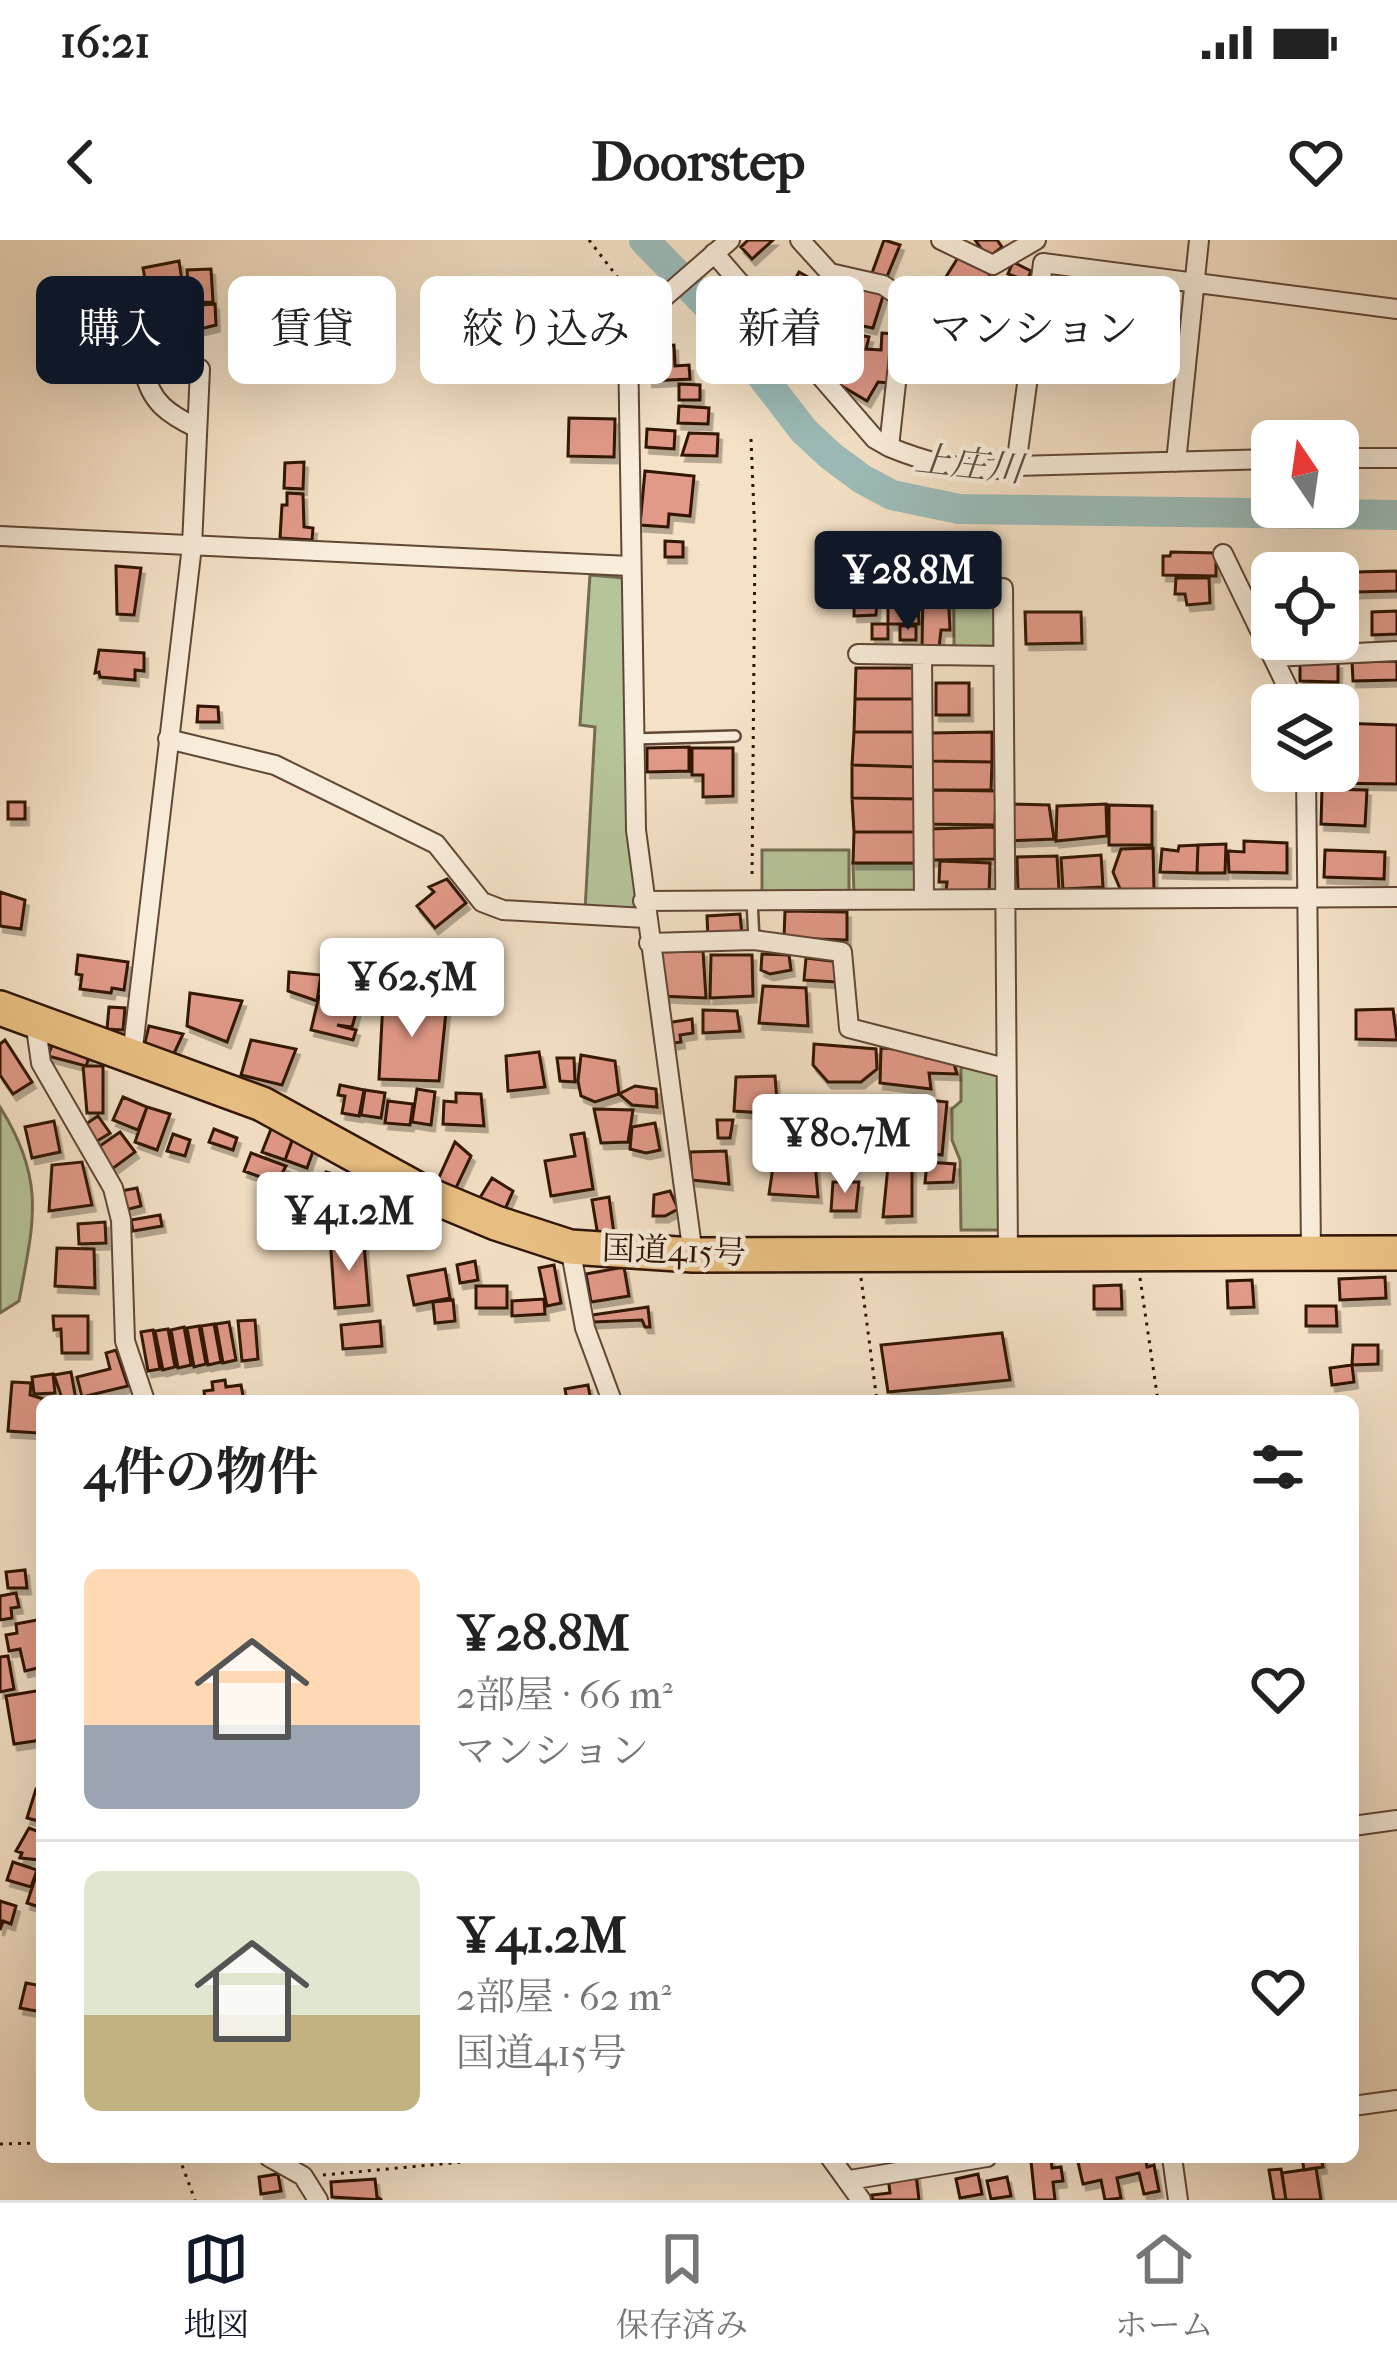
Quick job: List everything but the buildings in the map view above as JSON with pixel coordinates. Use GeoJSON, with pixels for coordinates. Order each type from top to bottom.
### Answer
{"type":"FeatureCollection","features":[{"type":"Feature","properties":{"kind":"highway","name":"国道415号"},"geometry":{"type":"LineString","coordinates":[[0,1008],[262,1104],[424,1193],[570,1247],[693,1255],[1397,1252]]}},
{"type":"Feature","properties":{"kind":"street"},"geometry":{"type":"LineString","coordinates":[[672,291],[730,240]]}},
{"type":"Feature","properties":{"kind":"street"},"geometry":{"type":"LineString","coordinates":[[800,240],[830,273],[888,288]]}},
{"type":"Feature","properties":{"kind":"street"},"geometry":{"type":"LineString","coordinates":[[941,240],[993,265],[1040,240],[1040,276]]}},
{"type":"Feature","properties":{"kind":"street"},"geometry":{"type":"LineString","coordinates":[[1176,462],[1199,240]]}},
{"type":"Feature","properties":{"kind":"street"},"geometry":{"type":"LineString","coordinates":[[714,253],[866,429],[889,447],[922,460],[950,466],[1016,466],[1251,460]]}},
{"type":"Feature","properties":{"kind":"street"},"geometry":{"type":"LineString","coordinates":[[1042,263],[1397,309]]}},
{"type":"Feature","properties":{"kind":"street"},"geometry":{"type":"LineString","coordinates":[[146,384],[148,393],[171,416],[197,428]]}},
{"type":"Feature","properties":{"kind":"street"},"geometry":{"type":"LineString","coordinates":[[132,1056],[192,546],[199,384]]}},
{"type":"Feature","properties":{"kind":"street"},"geometry":{"type":"LineString","coordinates":[[628,384],[634,739],[644,909],[693,1255]]}},
{"type":"Feature","properties":{"kind":"street"},"geometry":{"type":"LineString","coordinates":[[889,447],[896,384]]}},
{"type":"Feature","properties":{"kind":"street"},"geometry":{"type":"LineString","coordinates":[[1016,466],[1027,384]]}},
{"type":"Feature","properties":{"kind":"street"},"geometry":{"type":"LineString","coordinates":[[1359,458],[1397,458]]}},
{"type":"Feature","properties":{"kind":"street"},"geometry":{"type":"LineString","coordinates":[[0,536],[630,566]]}},
{"type":"Feature","properties":{"kind":"street"},"geometry":{"type":"LineString","coordinates":[[1223,554],[1251,612]]}},
{"type":"Feature","properties":{"kind":"street"},"geometry":{"type":"LineString","coordinates":[[1003,588],[1008,1253]]}},
{"type":"Feature","properties":{"kind":"street"},"geometry":{"type":"LineString","coordinates":[[1359,653],[1397,651]]}},
{"type":"Feature","properties":{"kind":"street"},"geometry":{"type":"LineString","coordinates":[[858,654],[1003,656]]}},
{"type":"Feature","properties":{"kind":"street"},"geometry":{"type":"LineString","coordinates":[[922,655],[924,899]]}},
{"type":"Feature","properties":{"kind":"street"},"geometry":{"type":"LineString","coordinates":[[168,739],[275,765],[436,844],[482,902],[502,910],[644,909],[752,900],[1397,897]]}},
{"type":"Feature","properties":{"kind":"street"},"geometry":{"type":"LineString","coordinates":[[1306,792],[1311,1253]]}},
{"type":"Feature","properties":{"kind":"street"},"geometry":{"type":"LineString","coordinates":[[649,943],[754,940],[842,952],[849,1028],[1005,1068]]}},
{"type":"Feature","properties":{"kind":"street"},"geometry":{"type":"LineString","coordinates":[[35,1021],[41,1063],[112,1188],[121,1220],[125,1342],[143,1395]]}},
{"type":"Feature","properties":{"kind":"street"},"geometry":{"type":"LineString","coordinates":[[570,1247],[585,1328],[610,1395]]}},
{"type":"Feature","properties":{"kind":"street"},"geometry":{"type":"LineString","coordinates":[[1359,1825],[1397,1820]]}},
{"type":"Feature","properties":{"kind":"street"},"geometry":{"type":"LineString","coordinates":[[1359,2105],[1397,2100]]}},
{"type":"Feature","properties":{"kind":"street"},"geometry":{"type":"LineString","coordinates":[[280,2163],[303,2176],[318,2200]]}},
{"type":"Feature","properties":{"kind":"street"},"geometry":{"type":"LineString","coordinates":[[835,2163],[861,2200]]}},
{"type":"Feature","properties":{"kind":"street"},"geometry":{"type":"LineString","coordinates":[[850,2180],[951,2163]]}},
{"type":"Feature","properties":{"kind":"street"},"geometry":{"type":"LineString","coordinates":[[1173,2163],[1178,2200]]}},
{"type":"Feature","properties":{"kind":"lane"},"geometry":{"type":"LineString","coordinates":[[634,739],[736,736]]}},
{"type":"Feature","properties":{"kind":"lane"},"geometry":{"type":"LineString","coordinates":[[752,900],[754,940]]}},
{"type":"Feature","properties":{"kind":"path"},"geometry":{"type":"LineString","coordinates":[[589,240],[620,276]]}},
{"type":"Feature","properties":{"kind":"path"},"geometry":{"type":"LineString","coordinates":[[751,439],[755,538],[752,900]]}},
{"type":"Feature","properties":{"kind":"path"},"geometry":{"type":"LineString","coordinates":[[1136,1252],[1157,1395]]}},
{"type":"Feature","properties":{"kind":"path"},"geometry":{"type":"LineString","coordinates":[[857,1253],[876,1395]]}},
{"type":"Feature","properties":{"kind":"path"},"geometry":{"type":"LineString","coordinates":[[0,2144],[36,2143]]}},
{"type":"Feature","properties":{"kind":"path"},"geometry":{"type":"LineString","coordinates":[[181,2163],[195,2200]]}},
{"type":"Feature","properties":{"kind":"path"},"geometry":{"type":"LineString","coordinates":[[303,2176],[449,2163]]}},
{"type":"Feature","properties":{"kind":"green space"},"geometry":{"type":"Polygon","coordinates":[[[590,575],[624,578],[627,814],[638,910],[585,911],[595,727],[580,725],[590,575]]]}},
{"type":"Feature","properties":{"kind":"green space"},"geometry":{"type":"Polygon","coordinates":[[[954,591],[994,591],[994,646],[954,647],[954,591]]]}},
{"type":"Feature","properties":{"kind":"green space"},"geometry":{"type":"Polygon","coordinates":[[[762,850],[849,850],[849,894],[762,894],[762,850]]]}},
{"type":"Feature","properties":{"kind":"green space"},"geometry":{"type":"Polygon","coordinates":[[[853,863],[917,863],[919,894],[854,895],[853,863]]]}},
{"type":"Feature","properties":{"kind":"green space"},"geometry":{"type":"Polygon","coordinates":[[[967,1062],[1001,1070],[1004,1230],[961,1230],[960,1160],[952,1140],[952,1109],[961,1101],[961,1069],[967,1062]]]}},
{"type":"Feature","properties":{"kind":"green space"},"geometry":{"type":"Polygon","coordinates":[[[0,1107],[24,1157],[32,1224],[19,1301],[0,1313],[0,1107]]]}},
{"type":"Feature","properties":{"kind":"waterway","name":"上庄川"},"geometry":{"type":"LineString","coordinates":[[644,240],[707,305],[804,431],[862,479],[892,495],[959,509],[1397,515]]}}]}
